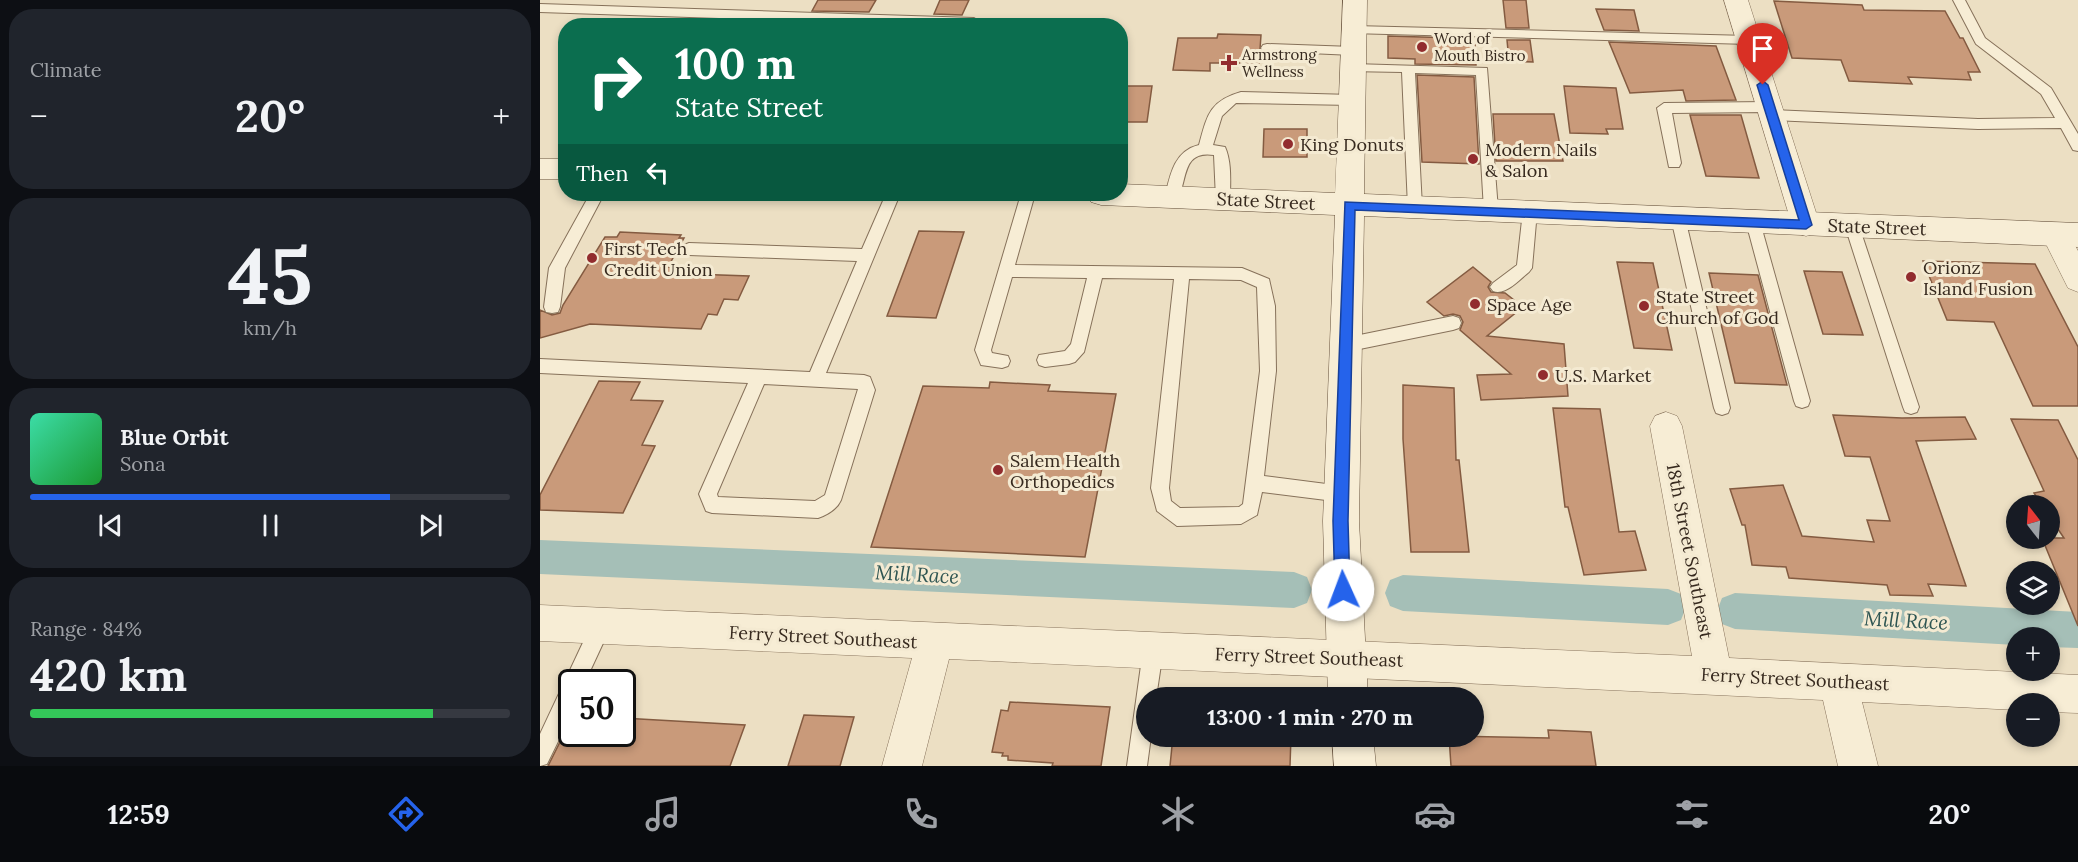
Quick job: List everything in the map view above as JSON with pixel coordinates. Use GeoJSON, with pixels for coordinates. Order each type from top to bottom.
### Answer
{"type":"FeatureCollection","features":[{"type":"Feature","properties":{"kind":"main road"},"geometry":{"type":"LineString","coordinates":[[1347,687],[1342,494],[1355,0]]}},
{"type":"Feature","properties":{"kind":"main road"},"geometry":{"type":"LineString","coordinates":[[540,169],[558,170]]}},
{"type":"Feature","properties":{"kind":"main road","name":"State Street"},"geometry":{"type":"LineString","coordinates":[[1128,195],[2066,235]]}},
{"type":"Feature","properties":{"kind":"main road"},"geometry":{"type":"LineString","coordinates":[[1353,747],[1355,766]]}},
{"type":"Feature","properties":{"kind":"street"},"geometry":{"type":"LineString","coordinates":[[1736,0],[1806,225]]}},
{"type":"Feature","properties":{"kind":"street"},"geometry":{"type":"LineString","coordinates":[[2066,235],[2078,280]]}},
{"type":"Feature","properties":{"kind":"street","name":"18th Street Southeast"},"geometry":{"type":"LineString","coordinates":[[1666,426],[1714,675]]}},
{"type":"Feature","properties":{"kind":"street","name":"Ferry Street Southeast"},"geometry":{"type":"LineString","coordinates":[[540,623],[1714,675],[2077,696]]}},
{"type":"Feature","properties":{"kind":"street"},"geometry":{"type":"LineString","coordinates":[[902,766],[935,642]]}},
{"type":"Feature","properties":{"kind":"street"},"geometry":{"type":"LineString","coordinates":[[1839,681],[1858,766]]}},
{"type":"Feature","properties":{"kind":"lane"},"geometry":{"type":"LineString","coordinates":[[1959,0],[1980,40],[2046,91],[2078,146]]}},
{"type":"Feature","properties":{"kind":"lane"},"geometry":{"type":"LineString","coordinates":[[540,8],[621,5],[661,12],[817,18]]}},
{"type":"Feature","properties":{"kind":"lane"},"geometry":{"type":"LineString","coordinates":[[657,18],[661,12]]}},
{"type":"Feature","properties":{"kind":"lane"},"geometry":{"type":"LineString","coordinates":[[1267,48],[1354,50],[1749,40]]}},
{"type":"Feature","properties":{"kind":"lane"},"geometry":{"type":"LineString","coordinates":[[1354,50],[1408,68],[1482,71],[1491,210]]}},
{"type":"Feature","properties":{"kind":"lane"},"geometry":{"type":"LineString","coordinates":[[1408,68],[1415,207]]}},
{"type":"Feature","properties":{"kind":"lane"},"geometry":{"type":"LineString","coordinates":[[1205,148],[1217,109],[1227,99],[1241,97],[1352,100]]}},
{"type":"Feature","properties":{"kind":"lane"},"geometry":{"type":"LineString","coordinates":[[1674,163],[1664,108],[1771,111],[1978,124],[2065,123]]}},
{"type":"Feature","properties":{"kind":"lane"},"geometry":{"type":"LineString","coordinates":[[1172,197],[1180,164],[1190,152],[1205,148],[1220,151],[1223,166],[1223,199]]}},
{"type":"Feature","properties":{"kind":"lane"},"geometry":{"type":"LineString","coordinates":[[552,308],[557,268],[593,201]]}},
{"type":"Feature","properties":{"kind":"lane"},"geometry":{"type":"LineString","coordinates":[[815,379],[889,201]]}},
{"type":"Feature","properties":{"kind":"lane"},"geometry":{"type":"LineString","coordinates":[[1002,361],[987,360],[983,350],[1026,201]]}},
{"type":"Feature","properties":{"kind":"lane"},"geometry":{"type":"LineString","coordinates":[[1498,287],[1524,268],[1530,211]]}},
{"type":"Feature","properties":{"kind":"lane"},"geometry":{"type":"LineString","coordinates":[[1678,218],[1722,408]]}},
{"type":"Feature","properties":{"kind":"lane"},"geometry":{"type":"LineString","coordinates":[[1753,222],[1802,401]]}},
{"type":"Feature","properties":{"kind":"lane"},"geometry":{"type":"LineString","coordinates":[[1852,226],[1911,407]]}},
{"type":"Feature","properties":{"kind":"lane"},"geometry":{"type":"LineString","coordinates":[[689,249],[867,255]]}},
{"type":"Feature","properties":{"kind":"lane"},"geometry":{"type":"LineString","coordinates":[[1006,271],[1182,273],[1242,274],[1264,283],[1268,370],[1251,509],[1241,515],[1177,517],[1163,505],[1160,488],[1182,273]]}},
{"type":"Feature","properties":{"kind":"lane"},"geometry":{"type":"LineString","coordinates":[[1045,360],[1068,357],[1078,347],[1096,272]]}},
{"type":"Feature","properties":{"kind":"lane"},"geometry":{"type":"LineString","coordinates":[[1345,345],[1453,323]]}},
{"type":"Feature","properties":{"kind":"lane"},"geometry":{"type":"LineString","coordinates":[[540,366],[759,376],[864,382],[867,390],[832,500],[819,510],[712,505],[708,494],[759,376]]}},
{"type":"Feature","properties":{"kind":"lane"},"geometry":{"type":"LineString","coordinates":[[1254,483],[1342,494]]}},
{"type":"Feature","properties":{"kind":"lane"},"geometry":{"type":"LineString","coordinates":[[581,669],[601,626]]}},
{"type":"Feature","properties":{"kind":"lane"},"geometry":{"type":"LineString","coordinates":[[1148,687],[1153,651]]}},
{"type":"Feature","properties":{"kind":"lane"},"geometry":{"type":"LineString","coordinates":[[540,757],[558,719]]}},
{"type":"Feature","properties":{"kind":"lane"},"geometry":{"type":"LineString","coordinates":[[1137,766],[1140,747]]}},
{"type":"Feature","properties":{"kind":"building"},"geometry":{"type":"Polygon","coordinates":[[[818,0],[876,0],[869,12],[812,11],[818,0]]]}},
{"type":"Feature","properties":{"kind":"building"},"geometry":{"type":"Polygon","coordinates":[[[940,0],[969,0],[962,15],[934,14],[940,0]]]}},
{"type":"Feature","properties":{"kind":"building"},"geometry":{"type":"Polygon","coordinates":[[[1503,0],[1526,0],[1529,28],[1506,28],[1503,0]]]}},
{"type":"Feature","properties":{"kind":"building"},"geometry":{"type":"Polygon","coordinates":[[[1774,1],[1862,5],[1864,10],[1945,11],[1960,38],[1963,38],[1980,72],[1968,72],[1971,80],[1908,77],[1912,84],[1849,81],[1841,60],[1792,58],[1774,1]]]}},
{"type":"Feature","properties":{"kind":"building"},"geometry":{"type":"Polygon","coordinates":[[[1596,9],[1634,10],[1639,31],[1604,30],[1596,9]]]}},
{"type":"Feature","properties":{"kind":"building"},"geometry":{"type":"Polygon","coordinates":[[[1218,34],[1261,35],[1259,63],[1210,63],[1210,71],[1173,70],[1178,38],[1217,38],[1218,34]]]}},
{"type":"Feature","properties":{"kind":"building","name":"Word of Mouth Bistro"},"geometry":{"type":"Polygon","coordinates":[[[1388,36],[1455,38],[1456,44],[1475,44],[1476,65],[1415,64],[1415,59],[1388,58],[1388,36]]]}},
{"type":"Feature","properties":{"kind":"building"},"geometry":{"type":"Polygon","coordinates":[[[1507,40],[1530,40],[1533,62],[1509,61],[1507,40]]]}},
{"type":"Feature","properties":{"kind":"building"},"geometry":{"type":"Polygon","coordinates":[[[1609,42],[1716,46],[1736,100],[1686,101],[1683,90],[1630,93],[1609,42]]]}},
{"type":"Feature","properties":{"kind":"building"},"geometry":{"type":"Polygon","coordinates":[[[1417,75],[1474,77],[1479,164],[1422,162],[1417,75]]]}},
{"type":"Feature","properties":{"kind":"building"},"geometry":{"type":"Polygon","coordinates":[[[1128,86],[1152,86],[1147,122],[1128,122],[1128,86]]]}},
{"type":"Feature","properties":{"kind":"building"},"geometry":{"type":"Polygon","coordinates":[[[1564,86],[1616,88],[1623,129],[1606,129],[1608,134],[1570,133],[1564,86]]]}},
{"type":"Feature","properties":{"kind":"building"},"geometry":{"type":"Polygon","coordinates":[[[1493,114],[1554,114],[1563,161],[1496,161],[1493,114]]]}},
{"type":"Feature","properties":{"kind":"building"},"geometry":{"type":"Polygon","coordinates":[[[1690,115],[1741,115],[1759,178],[1706,176],[1690,115]]]}},
{"type":"Feature","properties":{"kind":"building"},"geometry":{"type":"Polygon","coordinates":[[[1264,129],[1307,129],[1307,157],[1263,157],[1264,129]]]}},
{"type":"Feature","properties":{"kind":"building"},"geometry":{"type":"Polygon","coordinates":[[[919,231],[964,232],[936,318],[887,316],[919,231]]]}},
{"type":"Feature","properties":{"kind":"building"},"geometry":{"type":"Polygon","coordinates":[[[620,232],[681,235],[679,238],[684,238],[668,267],[694,269],[692,274],[749,276],[738,300],[724,299],[717,315],[708,314],[701,329],[590,324],[540,338],[540,310],[552,315],[560,313],[605,237],[617,237],[620,232]]]}},
{"type":"Feature","properties":{"kind":"building"},"geometry":{"type":"Polygon","coordinates":[[[1923,261],[2035,264],[2078,347],[2078,406],[2033,406],[1994,322],[1947,320],[1923,261]]]}},
{"type":"Feature","properties":{"kind":"building","name":"State Street Church of God"},"geometry":{"type":"Polygon","coordinates":[[[1617,262],[1653,263],[1672,350],[1634,348],[1617,262]]]}},
{"type":"Feature","properties":{"kind":"building"},"geometry":{"type":"Polygon","coordinates":[[[1473,267],[1491,282],[1488,287],[1491,292],[1505,293],[1523,307],[1487,336],[1564,344],[1568,396],[1481,400],[1477,375],[1511,374],[1460,330],[1463,322],[1460,316],[1453,314],[1444,316],[1427,302],[1473,267]]]}},
{"type":"Feature","properties":{"kind":"building"},"geometry":{"type":"Polygon","coordinates":[[[1804,271],[1842,272],[1863,335],[1823,334],[1804,271]]]}},
{"type":"Feature","properties":{"kind":"building"},"geometry":{"type":"Polygon","coordinates":[[[1709,273],[1758,275],[1787,385],[1735,383],[1709,273]]]}},
{"type":"Feature","properties":{"kind":"building"},"geometry":{"type":"Polygon","coordinates":[[[599,381],[640,382],[631,400],[663,401],[642,445],[655,446],[623,513],[540,510],[540,495],[599,381]]]}},
{"type":"Feature","properties":{"kind":"building","name":"Salem Health Orthopedics"},"geometry":{"type":"Polygon","coordinates":[[[990,382],[1050,385],[1048,391],[1116,394],[1085,557],[871,547],[923,386],[989,388],[990,382]]]}},
{"type":"Feature","properties":{"kind":"building"},"geometry":{"type":"Polygon","coordinates":[[[1403,385],[1454,388],[1456,460],[1459,460],[1469,552],[1411,552],[1403,439],[1403,385]]]}},
{"type":"Feature","properties":{"kind":"building"},"geometry":{"type":"Polygon","coordinates":[[[1553,408],[1600,409],[1619,532],[1635,531],[1646,570],[1584,575],[1568,507],[1565,507],[1553,408]]]}},
{"type":"Feature","properties":{"kind":"building"},"geometry":{"type":"Polygon","coordinates":[[[1833,415],[1902,418],[1965,417],[1976,439],[1916,441],[1966,586],[1928,584],[1933,596],[1890,595],[1887,585],[1789,578],[1786,567],[1752,565],[1745,525],[1742,525],[1730,489],[1783,485],[1802,536],[1874,542],[1867,520],[1890,521],[1870,457],[1845,456],[1833,415]]]}},
{"type":"Feature","properties":{"kind":"building"},"geometry":{"type":"Polygon","coordinates":[[[2011,419],[2058,420],[2078,460],[2078,626],[2060,582],[2060,561],[2051,561],[2046,549],[2060,549],[2060,538],[2064,538],[2060,532],[2060,495],[2035,495],[2034,493],[2044,491],[2011,419]]]}},
{"type":"Feature","properties":{"kind":"building"},"geometry":{"type":"Polygon","coordinates":[[[1010,702],[1110,707],[1101,766],[1052,766],[1053,763],[1008,760],[1008,756],[1002,756],[1003,753],[992,752],[1001,710],[1008,711],[1010,702]]]}},
{"type":"Feature","properties":{"kind":"building"},"geometry":{"type":"Polygon","coordinates":[[[804,715],[854,717],[840,766],[788,766],[804,715]]]}},
{"type":"Feature","properties":{"kind":"building"},"geometry":{"type":"Polygon","coordinates":[[[636,719],[745,725],[730,766],[548,766],[558,746],[636,747],[636,719]]]}},
{"type":"Feature","properties":{"kind":"building"},"geometry":{"type":"Polygon","coordinates":[[[1548,730],[1591,732],[1596,766],[1451,766],[1450,747],[1484,747],[1484,737],[1549,738],[1548,730]]]}},
{"type":"Feature","properties":{"kind":"building"},"geometry":{"type":"Polygon","coordinates":[[[1172,747],[1291,747],[1290,766],[1170,766],[1172,747]]]}},
{"type":"Feature","properties":{"kind":"waterway","name":"Mill Race"},"geometry":{"type":"LineString","coordinates":[[540,557],[1294,590]]}},
{"type":"Feature","properties":{"kind":"waterway","name":"Mill Race"},"geometry":{"type":"LineString","coordinates":[[1403,593],[1668,607]]}},
{"type":"Feature","properties":{"kind":"waterway","name":"Mill Race"},"geometry":{"type":"LineString","coordinates":[[1735,611],[2078,630]]}},
{"type":"Feature","properties":{"kind":"place","name":"Word of Mouth Bistro"},"geometry":{"type":"Point","coordinates":[1422,47]}},
{"type":"Feature","properties":{"kind":"place","name":"Armstrong Wellness"},"geometry":{"type":"Point","coordinates":[1229,63]}},
{"type":"Feature","properties":{"kind":"place","name":"King Donuts"},"geometry":{"type":"Point","coordinates":[1288,144]}},
{"type":"Feature","properties":{"kind":"place","name":"Modern Nails & Salon"},"geometry":{"type":"Point","coordinates":[1473,159]}},
{"type":"Feature","properties":{"kind":"place","name":"First Tech Credit Union"},"geometry":{"type":"Point","coordinates":[592,258]}},
{"type":"Feature","properties":{"kind":"place","name":"Orionz Island Fusion"},"geometry":{"type":"Point","coordinates":[1911,277]}},
{"type":"Feature","properties":{"kind":"place","name":"Space Age"},"geometry":{"type":"Point","coordinates":[1475,304]}},
{"type":"Feature","properties":{"kind":"place","name":"State Street Church of God"},"geometry":{"type":"Point","coordinates":[1644,306]}},
{"type":"Feature","properties":{"kind":"place","name":"U.S. Market"},"geometry":{"type":"Point","coordinates":[1543,375]}},
{"type":"Feature","properties":{"kind":"place","name":"Salem Health Orthopedics"},"geometry":{"type":"Point","coordinates":[998,470]}},
{"type":"Feature","properties":{"kind":"route"},"geometry":{"type":"LineString","coordinates":[[1343,590],[1341,521],[1349,205],[1530,211],[1806,225],[1763,85]]}}]}
